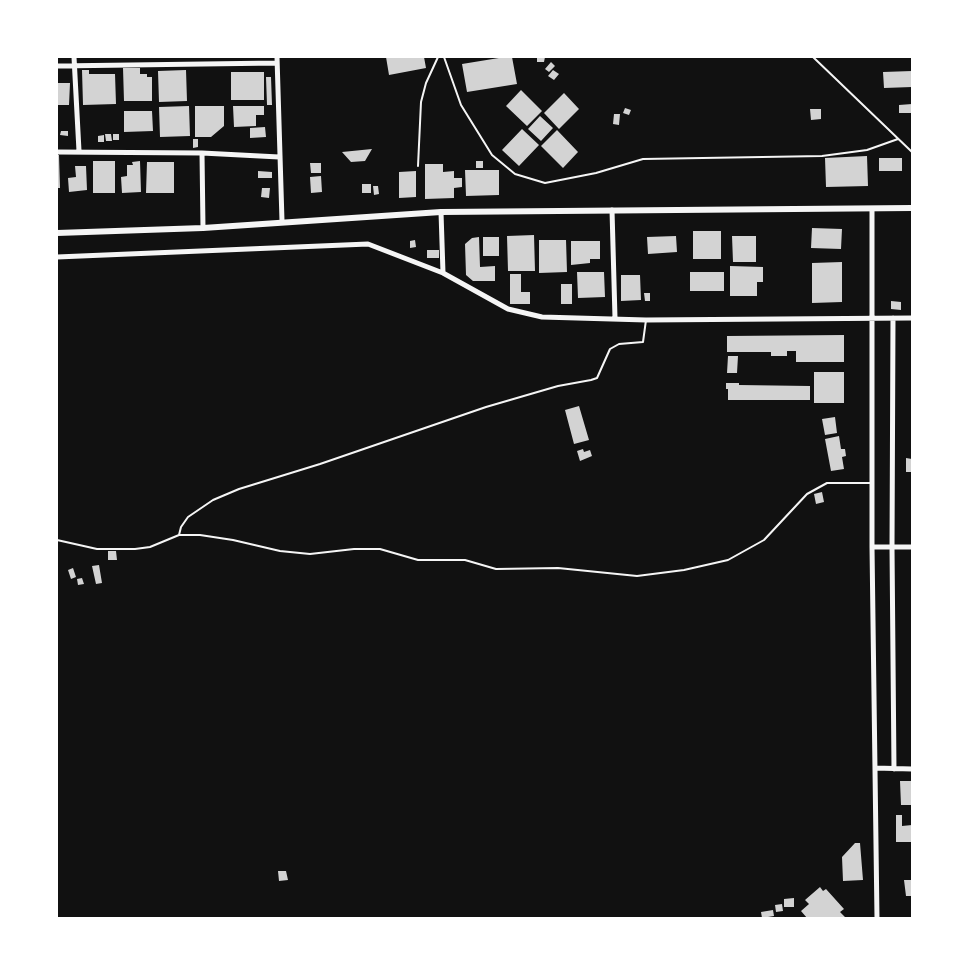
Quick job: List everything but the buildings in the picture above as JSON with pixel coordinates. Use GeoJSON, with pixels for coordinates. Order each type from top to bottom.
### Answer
{"type":"FeatureCollection","features":[{"type":"Feature","properties":{"kind":"street"},"geometry":{"type":"LineString","coordinates":[[74,57],[79,151]]}},
{"type":"Feature","properties":{"kind":"street"},"geometry":{"type":"LineString","coordinates":[[57,66],[277,60],[282,221]]}},
{"type":"Feature","properties":{"kind":"street"},"geometry":{"type":"LineString","coordinates":[[57,152],[202,153],[279,158]]}},
{"type":"Feature","properties":{"kind":"street"},"geometry":{"type":"LineString","coordinates":[[202,153],[203,228]]}},
{"type":"Feature","properties":{"kind":"street"},"geometry":{"type":"LineString","coordinates":[[57,233],[203,228],[441,212],[912,208]]}},
{"type":"Feature","properties":{"kind":"street"},"geometry":{"type":"LineString","coordinates":[[872,209],[872,547],[877,918]]}},
{"type":"Feature","properties":{"kind":"street"},"geometry":{"type":"LineString","coordinates":[[612,210],[615,318]]}},
{"type":"Feature","properties":{"kind":"street"},"geometry":{"type":"LineString","coordinates":[[441,212],[443,273]]}},
{"type":"Feature","properties":{"kind":"street"},"geometry":{"type":"LineString","coordinates":[[57,257],[368,244],[443,273],[520,313],[542,317],[646,320],[912,318]]}},
{"type":"Feature","properties":{"kind":"street"},"geometry":{"type":"LineString","coordinates":[[893,318],[894,769]]}},
{"type":"Feature","properties":{"kind":"street"},"geometry":{"type":"LineString","coordinates":[[872,547],[912,548]]}},
{"type":"Feature","properties":{"kind":"street"},"geometry":{"type":"LineString","coordinates":[[875,768],[912,769]]}},
{"type":"Feature","properties":{"kind":"lane"},"geometry":{"type":"LineString","coordinates":[[418,166],[421,102],[426,83],[438,57]]}},
{"type":"Feature","properties":{"kind":"lane"},"geometry":{"type":"LineString","coordinates":[[444,57],[461,105],[492,155],[515,174],[545,183],[643,159],[822,156],[867,150],[898,139]]}},
{"type":"Feature","properties":{"kind":"lane"},"geometry":{"type":"LineString","coordinates":[[813,57],[912,152]]}},
{"type":"Feature","properties":{"kind":"lane"},"geometry":{"type":"LineString","coordinates":[[179,535],[188,516],[213,500],[239,489],[486,407],[558,386],[597,378],[610,350],[619,344],[643,342],[646,320]]}},
{"type":"Feature","properties":{"kind":"lane"},"geometry":{"type":"LineString","coordinates":[[57,540],[98,549],[135,549],[150,547],[179,535],[218,537],[280,551],[310,554],[354,549],[380,549],[418,560],[465,560],[496,569],[558,568],[637,576],[684,570],[728,560],[764,540],[807,494],[827,483],[872,483]]}}]}
